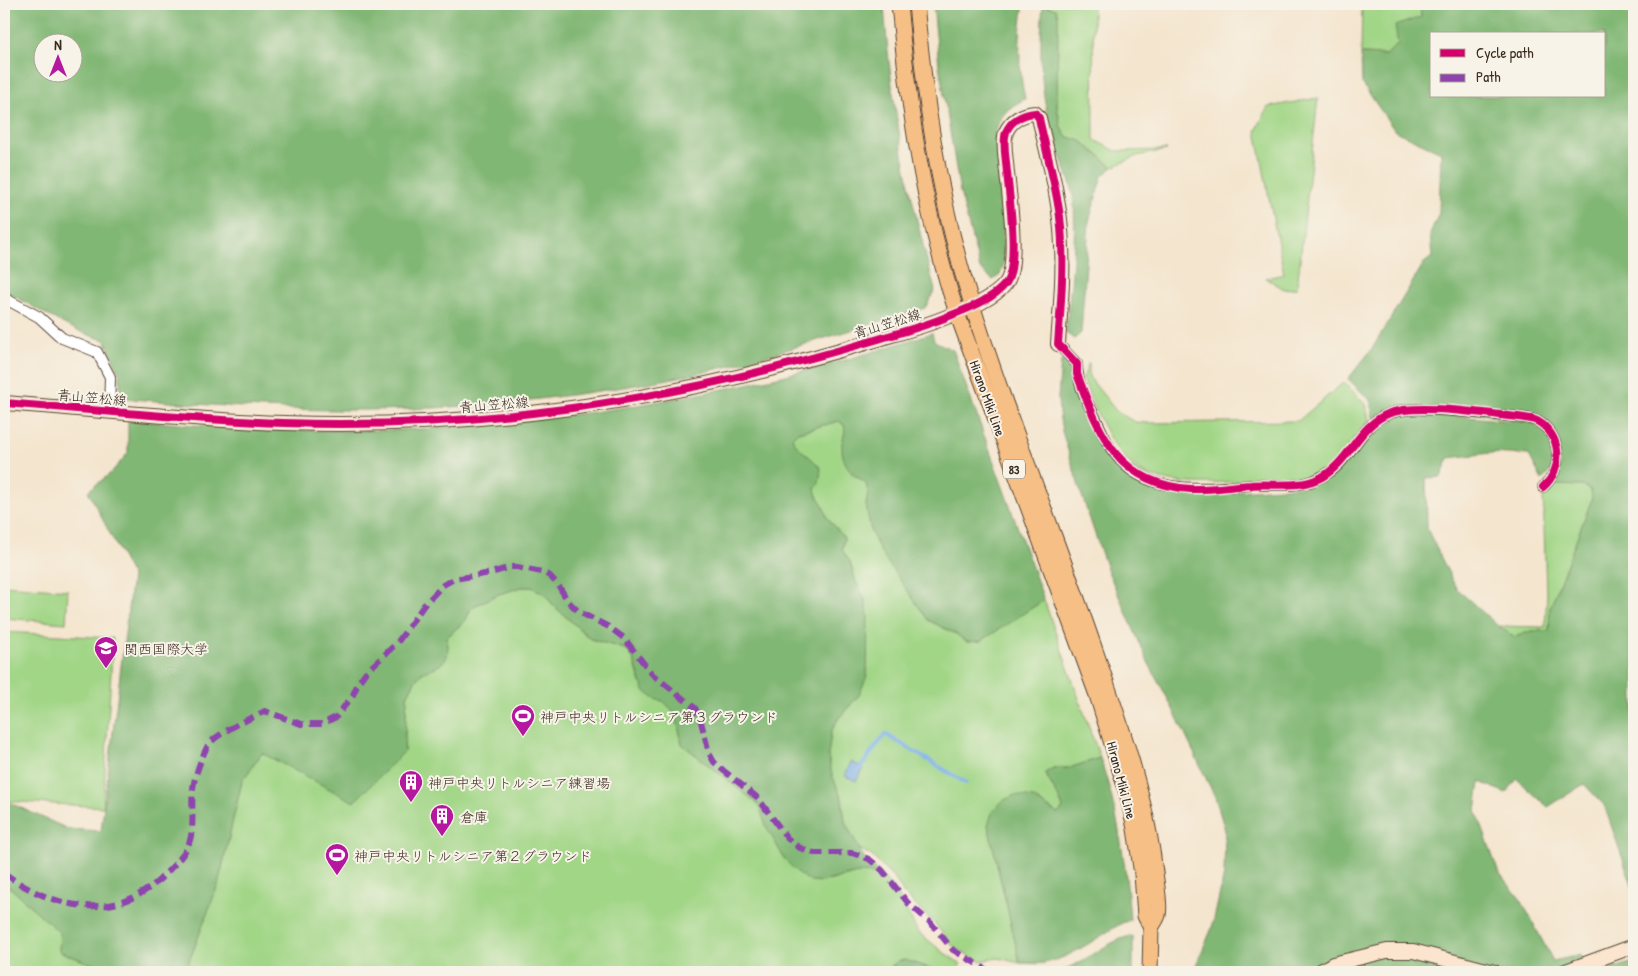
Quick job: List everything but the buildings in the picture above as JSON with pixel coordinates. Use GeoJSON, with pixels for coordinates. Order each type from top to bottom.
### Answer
{"type":"FeatureCollection","features":[{"type":"Feature","properties":{"kind":"main road","name":"Hirano Miki Line"},"geometry":{"type":"LineString","coordinates":[[899,4],[918,158],[947,278],[957,312],[1109,732],[1128,796],[1142,874],[1145,916],[1151,928]]}},
{"type":"Feature","properties":{"kind":"main road","name":"Hirano Miki Line"},"geometry":{"type":"LineString","coordinates":[[916,4],[925,85],[943,200],[973,306],[1005,401],[1078,598],[1127,744],[1144,811],[1153,861],[1158,915],[1151,928],[1150,972]]}},
{"type":"Feature","properties":{"kind":"street","name":"青山笠松線"},"geometry":{"type":"LineString","coordinates":[[4,403],[302,424],[392,423],[505,416],[620,401],[710,384],[836,351],[927,324],[973,306],[998,291],[1008,280],[1011,274],[1013,254],[1005,135],[1014,121],[1024,115],[1035,113],[1039,118],[1055,186],[1061,224],[1063,261],[1058,344]]}},
{"type":"Feature","properties":{"kind":"street"},"geometry":{"type":"LineString","coordinates":[[4,298],[39,317],[62,338],[97,352],[110,377],[109,411]]}},
{"type":"Feature","properties":{"kind":"street"},"geometry":{"type":"LineString","coordinates":[[1058,344],[1077,364],[1077,374],[1081,385],[1096,420],[1114,453],[1135,472],[1156,481],[1184,488],[1206,489],[1294,484],[1314,481],[1338,465],[1366,429],[1382,417],[1392,412],[1404,410],[1430,410],[1531,419],[1548,429],[1558,454],[1557,466],[1554,475],[1543,487]]}},
{"type":"Feature","properties":{"kind":"street"},"geometry":{"type":"LineString","coordinates":[[1563,972],[1634,946]]}},
{"type":"Feature","properties":{"kind":"street"},"geometry":{"type":"LineString","coordinates":[[1318,972],[1333,964],[1387,951],[1412,951],[1494,972]]}},
{"type":"Feature","properties":{"kind":"green space"},"geometry":{"type":"Polygon","coordinates":[[[4,4],[884,4],[891,77],[902,148],[917,220],[935,290],[925,308],[749,361],[666,380],[581,394],[495,404],[409,409],[335,410],[243,407],[120,398],[120,374],[105,340],[79,331],[4,290],[4,4]]]}},
{"type":"Feature","properties":{"kind":"green space"},"geometry":{"type":"Polygon","coordinates":[[[933,4],[1024,4],[1020,51],[1025,99],[1005,113],[999,122],[995,134],[1003,213],[1004,263],[1000,275],[993,280],[980,269],[960,192],[939,65],[933,4]]]}},
{"type":"Feature","properties":{"kind":"green space"},"geometry":{"type":"Polygon","coordinates":[[[1044,4],[1093,4],[1094,140],[1116,151],[1167,150],[1137,156],[1113,167],[1081,141],[1066,136],[1061,128],[1057,107],[1058,17],[1056,9],[1044,4]]]}},
{"type":"Feature","properties":{"kind":"green space"},"geometry":{"type":"Polygon","coordinates":[[[1362,4],[1420,4],[1421,17],[1386,55],[1361,54],[1362,4]]]}},
{"type":"Feature","properties":{"kind":"green space"},"geometry":{"type":"Polygon","coordinates":[[[1420,4],[1634,4],[1634,891],[1604,805],[1584,784],[1548,807],[1517,779],[1506,793],[1480,782],[1476,810],[1498,871],[1521,900],[1553,961],[1581,955],[1586,972],[1193,972],[1212,928],[1224,875],[1225,830],[1215,797],[1148,662],[1107,569],[1062,431],[1058,398],[1061,361],[1065,362],[1070,368],[1075,383],[1113,458],[1175,491],[1211,493],[1307,486],[1382,421],[1397,415],[1427,413],[1532,423],[1546,433],[1554,453],[1552,470],[1542,480],[1529,455],[1490,453],[1449,458],[1441,477],[1426,478],[1427,529],[1456,588],[1498,626],[1515,637],[1531,631],[1549,631],[1550,608],[1592,499],[1591,490],[1584,486],[1553,485],[1561,464],[1549,426],[1443,407],[1373,418],[1370,400],[1348,379],[1372,349],[1424,263],[1432,257],[1430,234],[1439,213],[1441,152],[1395,131],[1362,83],[1361,54],[1386,55],[1398,44],[1395,26],[1421,17],[1420,4]]]}},
{"type":"Feature","properties":{"kind":"green space"},"geometry":{"type":"Polygon","coordinates":[[[1043,5],[1056,9],[1058,16],[1057,107],[1061,128],[1066,136],[1081,141],[1113,167],[1102,176],[1089,221],[1081,333],[1074,339],[1066,333],[1075,229],[1073,195],[1070,181],[1052,134],[1045,102],[1041,54],[1043,5]]]}},
{"type":"Feature","properties":{"kind":"green space"},"geometry":{"type":"Polygon","coordinates":[[[1318,98],[1297,288],[1284,289],[1266,278],[1284,274],[1256,131],[1268,107],[1318,98]]]}},
{"type":"Feature","properties":{"kind":"green space"},"geometry":{"type":"Polygon","coordinates":[[[932,333],[934,341],[953,350],[1044,600],[981,641],[967,642],[956,634],[928,620],[881,553],[871,532],[866,505],[868,493],[866,483],[852,472],[843,457],[844,425],[839,421],[798,432],[792,438],[798,447],[821,469],[819,483],[815,489],[817,496],[823,505],[827,517],[844,538],[842,550],[850,562],[856,582],[865,600],[868,615],[867,676],[859,695],[838,719],[831,732],[828,756],[832,775],[842,799],[845,822],[866,861],[881,874],[857,873],[822,882],[810,881],[800,875],[785,860],[766,826],[759,805],[682,744],[677,720],[672,710],[663,701],[655,699],[644,691],[634,660],[628,650],[591,639],[553,605],[545,594],[532,587],[522,587],[499,594],[474,606],[466,620],[447,637],[447,657],[440,665],[422,673],[407,696],[404,752],[354,802],[262,753],[242,781],[218,885],[185,972],[111,972],[59,951],[60,933],[4,882],[4,803],[10,803],[68,829],[101,831],[132,576],[88,491],[111,473],[128,453],[128,420],[237,428],[345,431],[418,429],[522,421],[626,407],[729,388],[830,364],[932,333]]]}},
{"type":"Feature","properties":{"kind":"green space"},"geometry":{"type":"Polygon","coordinates":[[[1089,363],[1089,377],[1117,412],[1135,422],[1298,421],[1344,382],[1366,404],[1369,421],[1330,467],[1314,476],[1296,479],[1258,479],[1215,483],[1180,482],[1162,479],[1146,474],[1132,465],[1120,453],[1108,436],[1083,378],[1089,363]]]}},
{"type":"Feature","properties":{"kind":"green space"},"geometry":{"type":"Polygon","coordinates":[[[839,421],[844,425],[846,432],[842,443],[852,474],[866,483],[868,493],[866,505],[928,620],[956,634],[967,642],[981,641],[1044,600],[1100,758],[1069,768],[1053,768],[1045,773],[1063,808],[1058,814],[1033,798],[988,825],[1020,963],[998,958],[980,961],[956,949],[937,926],[904,894],[896,881],[872,856],[858,848],[845,822],[842,799],[832,775],[828,756],[831,732],[838,719],[859,695],[865,600],[856,582],[850,562],[842,550],[844,538],[827,517],[823,505],[816,496],[815,489],[819,483],[792,438],[798,432],[839,421]]]}},
{"type":"Feature","properties":{"kind":"green space"},"geometry":{"type":"Polygon","coordinates":[[[1553,485],[1584,486],[1591,490],[1592,499],[1550,608],[1549,631],[1531,631],[1515,637],[1498,626],[1545,627],[1547,596],[1543,490],[1553,485]]]}},
{"type":"Feature","properties":{"kind":"green space"},"geometry":{"type":"Polygon","coordinates":[[[4,585],[68,590],[66,623],[4,618],[4,585]]]}},
{"type":"Feature","properties":{"kind":"green space"},"geometry":{"type":"Polygon","coordinates":[[[522,587],[532,587],[545,594],[553,605],[590,639],[628,650],[634,660],[640,681],[655,699],[663,701],[672,710],[677,720],[682,744],[759,805],[766,826],[829,881],[857,873],[881,874],[897,893],[918,932],[961,964],[956,972],[941,972],[905,960],[892,965],[888,972],[185,972],[218,885],[242,781],[262,753],[404,752],[407,696],[415,681],[422,673],[429,669],[448,647],[447,637],[466,620],[474,606],[499,594],[522,587]]]}},
{"type":"Feature","properties":{"kind":"green space"},"geometry":{"type":"Polygon","coordinates":[[[4,632],[113,638],[103,807],[4,801],[4,632]]]}},
{"type":"Feature","properties":{"kind":"green space"},"geometry":{"type":"Polygon","coordinates":[[[1100,758],[1112,798],[1120,838],[1130,920],[1054,961],[1020,963],[988,825],[993,810],[1004,800],[1015,795],[1033,798],[1058,814],[1063,808],[1045,773],[1053,768],[1069,768],[1100,758]]]}},
{"type":"Feature","properties":{"kind":"green space"},"geometry":{"type":"Polygon","coordinates":[[[4,882],[61,933],[59,951],[111,972],[4,972],[4,882]]]}},
{"type":"Feature","properties":{"kind":"green space"},"geometry":{"type":"Polygon","coordinates":[[[1133,936],[1133,972],[1060,972],[1116,941],[1133,936]]]}},
{"type":"Feature","properties":{"kind":"green space"},"geometry":{"type":"Polygon","coordinates":[[[905,960],[941,972],[888,972],[897,961],[905,960]]]}},
{"type":"Feature","properties":{"kind":"green space"},"geometry":{"type":"Polygon","coordinates":[[[1634,962],[1634,972],[1601,972],[1634,962]]]}},
{"type":"Feature","properties":{"kind":"water"},"geometry":{"type":"Polygon","coordinates":[[[851,762],[863,768],[856,781],[845,776],[851,762]]]}},
{"type":"Feature","properties":{"kind":"waterway"},"geometry":{"type":"LineString","coordinates":[[861,767],[885,734],[966,783]]}},
{"type":"Feature","properties":{"kind":"marked path"},"geometry":{"type":"LineString","coordinates":[[4,873],[23,886],[44,896],[65,903],[86,906],[107,905],[128,900],[148,889],[177,862],[188,845],[192,826],[192,797],[195,779],[203,755],[211,742],[242,722],[265,711],[301,724],[322,724],[336,717],[353,695],[365,673],[397,643],[424,605],[443,585],[454,579],[517,567],[542,572],[550,576],[568,601],[579,612],[609,627],[624,638],[652,674],[695,708],[700,718],[709,753],[714,762],[758,798],[787,838],[800,848],[814,853],[852,853],[869,859],[882,870],[908,903],[931,923],[953,950],[989,971]]}},
{"type":"Feature","properties":{"kind":"cycle path"},"geometry":{"type":"LineString","coordinates":[[4,403],[249,422],[349,424],[478,418],[543,412],[607,403],[734,378],[841,350],[917,328],[964,310],[995,294],[1006,283],[1010,273],[1013,243],[1004,143],[1005,136],[1008,128],[1014,121],[1022,116],[1035,113],[1039,118],[1054,181],[1060,217],[1062,265],[1058,344],[1077,364],[1077,374],[1094,417],[1115,452],[1128,466],[1145,478],[1166,485],[1191,489],[1305,483],[1314,481],[1332,470],[1362,434],[1379,418],[1402,410],[1434,409],[1518,417],[1537,421],[1551,435],[1557,452],[1557,462],[1554,471],[1550,480],[1543,487]]}},
{"type":"Feature","properties":{"kind":"place","name":"関西国際大学"},"geometry":{"type":"Point","coordinates":[106,669]}},
{"type":"Feature","properties":{"kind":"place","name":"神戸中央リトルシニア第３グラウンド"},"geometry":{"type":"Point","coordinates":[523,737]}},
{"type":"Feature","properties":{"kind":"place","name":"神戸中央リトルシニア練習場"},"geometry":{"type":"Point","coordinates":[411,803]}},
{"type":"Feature","properties":{"kind":"place","name":"倉庫"},"geometry":{"type":"Point","coordinates":[442,837]}},
{"type":"Feature","properties":{"kind":"place","name":"神戸中央リトルシニア第２グラウンド"},"geometry":{"type":"Point","coordinates":[337,876]}}]}
